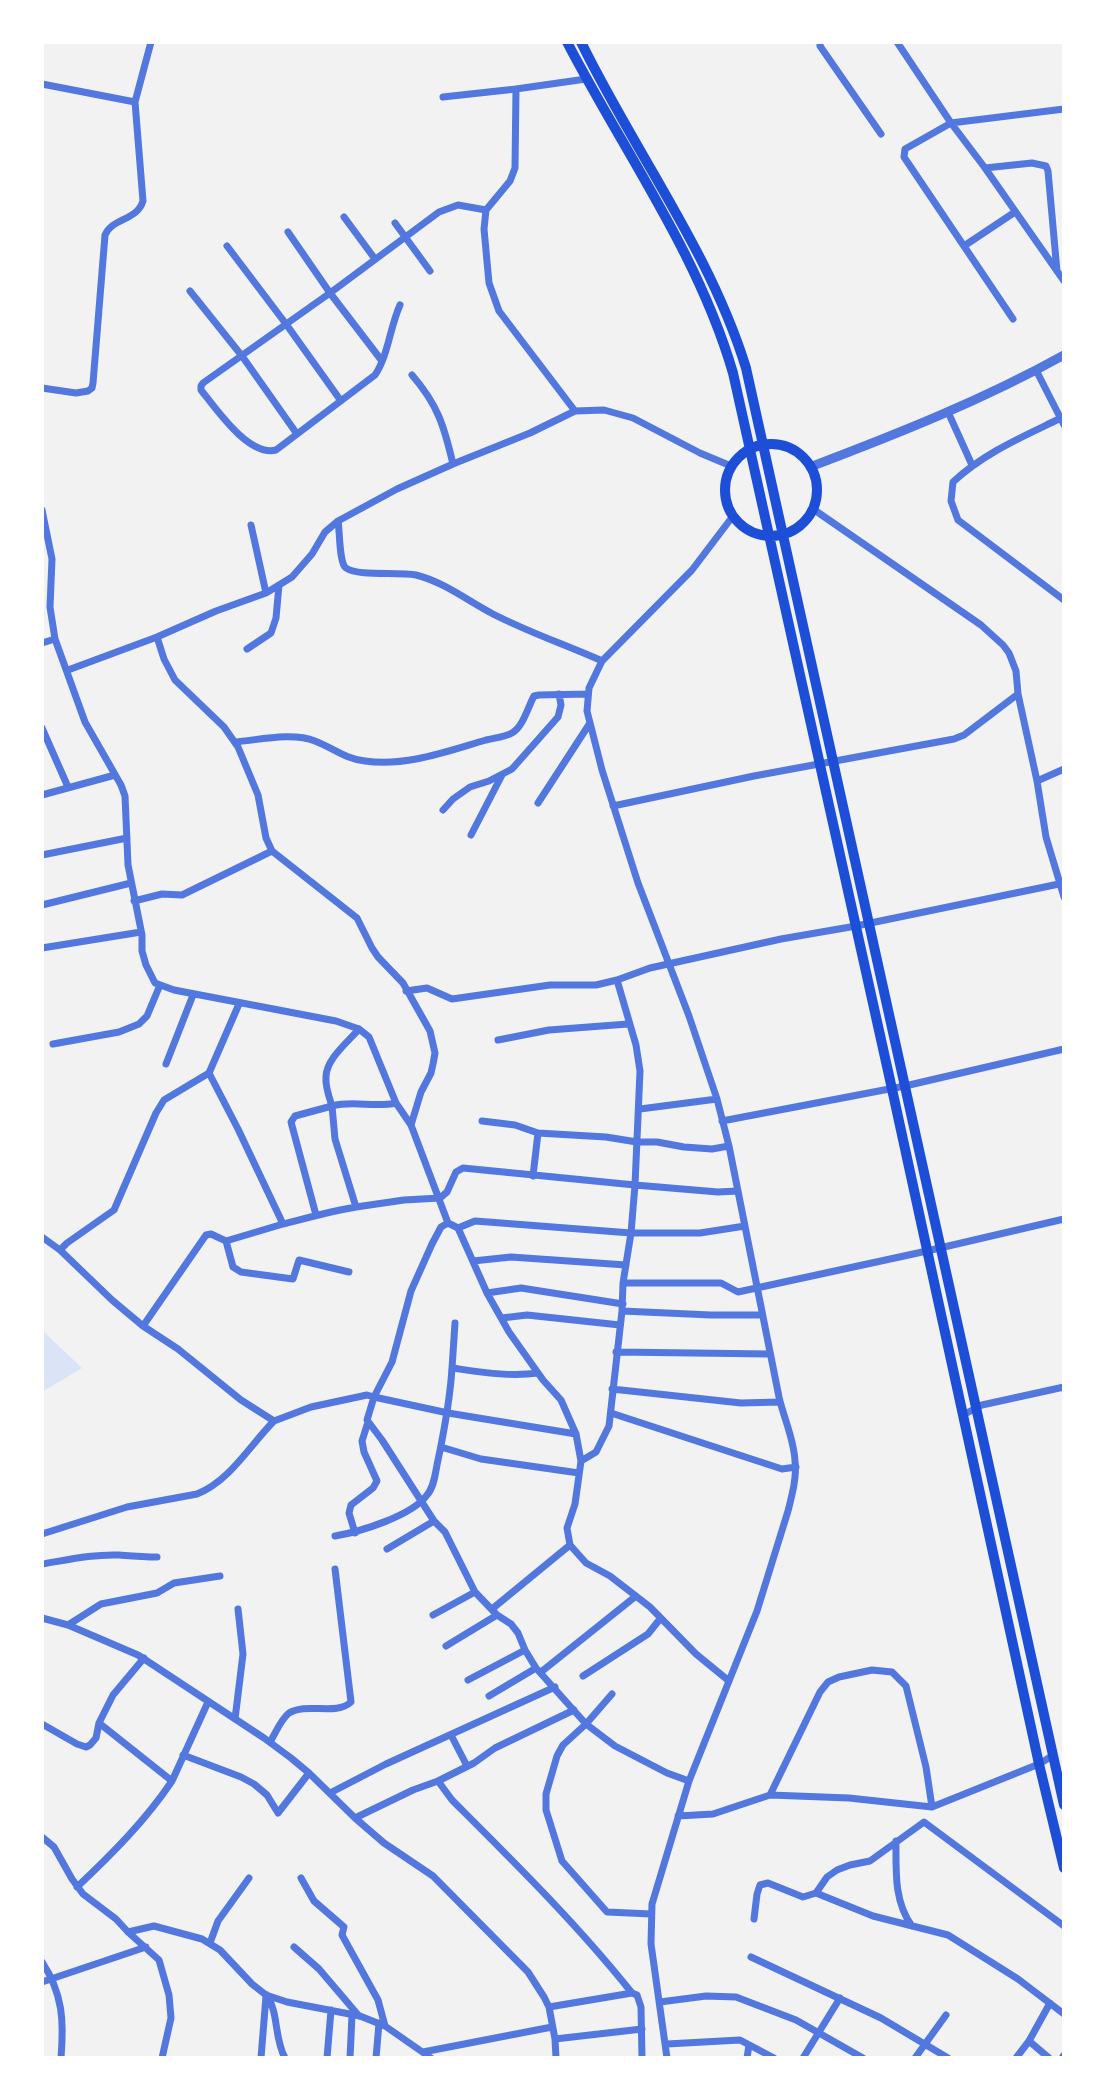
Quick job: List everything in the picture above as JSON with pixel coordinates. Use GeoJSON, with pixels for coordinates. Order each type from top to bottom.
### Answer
{"type":"FeatureCollection","features":[{"type":"Feature","properties":{"kind":"main road"},"geometry":{"type":"LineString","coordinates":[[567,42],[698,278],[726,350],[1064,1868]]}},
{"type":"Feature","properties":{"kind":"main road"},"geometry":{"type":"LineString","coordinates":[[581,42],[718,293],[743,360],[870,923],[1052,1756],[1059,1766],[1063,1800]]}},
{"type":"Feature","properties":{"kind":"main road"},"geometry":{"type":"LineString","coordinates":[[776,444],[790,448],[802,456],[810,467],[817,488],[813,509],[800,526],[782,535],[768,536],[748,530],[733,516],[724,492],[731,466],[739,456],[762,445],[776,444]]}},
{"type":"Feature","properties":{"kind":"street"},"geometry":{"type":"LineString","coordinates":[[42,388],[83,393],[88,391],[93,383],[105,235],[110,226],[136,213],[143,201],[135,102],[152,42]]}},
{"type":"Feature","properties":{"kind":"street"},"geometry":{"type":"LineString","coordinates":[[820,42],[820,46],[881,134]]}},
{"type":"Feature","properties":{"kind":"street"},"geometry":{"type":"LineString","coordinates":[[897,42],[951,123],[1064,281]]}},
{"type":"Feature","properties":{"kind":"street"},"geometry":{"type":"LineString","coordinates":[[443,97],[586,79]]}},
{"type":"Feature","properties":{"kind":"street"},"geometry":{"type":"LineString","coordinates":[[42,84],[135,102]]}},
{"type":"Feature","properties":{"kind":"street"},"geometry":{"type":"LineString","coordinates":[[516,89],[515,168],[510,181],[486,210],[484,229],[489,283],[496,304],[515,334],[575,411]]}},
{"type":"Feature","properties":{"kind":"street"},"geometry":{"type":"LineString","coordinates":[[1013,319],[904,157],[905,149],[951,123],[1064,109]]}},
{"type":"Feature","properties":{"kind":"street"},"geometry":{"type":"LineString","coordinates":[[985,168],[1032,163],[1046,166],[1057,271]]}},
{"type":"Feature","properties":{"kind":"street"},"geometry":{"type":"LineString","coordinates":[[400,305],[382,360],[374,375],[276,450],[268,452],[247,443],[201,390],[203,383],[439,212],[458,205],[486,210]]}},
{"type":"Feature","properties":{"kind":"street"},"geometry":{"type":"LineString","coordinates":[[964,246],[1015,212]]}},
{"type":"Feature","properties":{"kind":"street"},"geometry":{"type":"LineString","coordinates":[[344,218],[375,259]]}},
{"type":"Feature","properties":{"kind":"street"},"geometry":{"type":"LineString","coordinates":[[395,223],[430,271]]}},
{"type":"Feature","properties":{"kind":"street"},"geometry":{"type":"LineString","coordinates":[[288,232],[330,293],[382,360]]}},
{"type":"Feature","properties":{"kind":"street"},"geometry":{"type":"LineString","coordinates":[[227,246],[341,401]]}},
{"type":"Feature","properties":{"kind":"street"},"geometry":{"type":"LineString","coordinates":[[190,291],[242,356],[297,434]]}},
{"type":"Feature","properties":{"kind":"street"},"geometry":{"type":"LineString","coordinates":[[810,467],[948,412],[1064,355]]}},
{"type":"Feature","properties":{"kind":"street"},"geometry":{"type":"LineString","coordinates":[[1036,370],[1062,422],[991,453],[972,465],[953,482],[951,500],[958,520],[1064,600]]}},
{"type":"Feature","properties":{"kind":"street"},"geometry":{"type":"LineString","coordinates":[[412,375],[441,417],[453,464]]}},
{"type":"Feature","properties":{"kind":"street"},"geometry":{"type":"LineString","coordinates":[[68,670],[266,593],[292,577],[312,554],[325,532],[338,521],[397,489],[575,411],[604,410],[633,418],[731,466]]}},
{"type":"Feature","properties":{"kind":"street"},"geometry":{"type":"LineString","coordinates":[[948,412],[972,465]]}},
{"type":"Feature","properties":{"kind":"street"},"geometry":{"type":"LineString","coordinates":[[813,509],[941,596],[996,637],[1009,653],[1013,661],[1046,837],[1064,897]]}},
{"type":"Feature","properties":{"kind":"street"},"geometry":{"type":"LineString","coordinates":[[42,510],[52,559],[50,607],[54,639],[68,670],[85,722],[125,796],[128,865],[142,951],[149,974],[155,983],[193,995],[336,1021],[359,1029],[369,1037],[396,1103],[411,1125],[448,1223]]}},
{"type":"Feature","properties":{"kind":"street"},"geometry":{"type":"LineString","coordinates":[[667,2058],[651,1944],[651,1914],[689,1781],[757,1611],[792,1495],[796,1467],[717,1100],[689,1016],[638,883],[587,711],[588,694],[602,661],[692,570],[733,516]]}},
{"type":"Feature","properties":{"kind":"street"},"geometry":{"type":"LineString","coordinates":[[338,521],[341,560],[347,568],[356,571],[403,573],[428,579],[512,624],[602,661]]}},
{"type":"Feature","properties":{"kind":"street"},"geometry":{"type":"LineString","coordinates":[[251,525],[266,593]]}},
{"type":"Feature","properties":{"kind":"street"},"geometry":{"type":"LineString","coordinates":[[247,649],[271,633],[276,618],[279,585]]}},
{"type":"Feature","properties":{"kind":"street"},"geometry":{"type":"LineString","coordinates":[[157,637],[175,680],[224,727],[235,742],[258,795],[266,838],[272,851],[357,918],[378,957],[403,983],[430,1031],[435,1053],[431,1073],[421,1092],[411,1125]]}},
{"type":"Feature","properties":{"kind":"street"},"geometry":{"type":"LineString","coordinates":[[42,643],[54,639]]}},
{"type":"Feature","properties":{"kind":"street"},"geometry":{"type":"LineString","coordinates":[[443,810],[470,787],[512,769],[558,717],[561,705],[559,694]]}},
{"type":"Feature","properties":{"kind":"street"},"geometry":{"type":"LineString","coordinates":[[235,742],[278,738],[305,739],[351,759],[391,762],[467,747],[510,734],[520,725],[534,696],[588,694]]}},
{"type":"Feature","properties":{"kind":"street"},"geometry":{"type":"LineString","coordinates":[[613,806],[754,776],[954,739],[964,735],[1018,694]]}},
{"type":"Feature","properties":{"kind":"street"},"geometry":{"type":"LineString","coordinates":[[538,803],[590,723]]}},
{"type":"Feature","properties":{"kind":"street"},"geometry":{"type":"LineString","coordinates":[[42,728],[68,788]]}},
{"type":"Feature","properties":{"kind":"street"},"geometry":{"type":"LineString","coordinates":[[1037,781],[1064,769]]}},
{"type":"Feature","properties":{"kind":"street"},"geometry":{"type":"LineString","coordinates":[[42,795],[115,775]]}},
{"type":"Feature","properties":{"kind":"street"},"geometry":{"type":"LineString","coordinates":[[471,835],[502,775]]}},
{"type":"Feature","properties":{"kind":"street"},"geometry":{"type":"LineString","coordinates":[[42,855],[127,838]]}},
{"type":"Feature","properties":{"kind":"street"},"geometry":{"type":"LineString","coordinates":[[135,901],[162,894],[183,895],[272,851]]}},
{"type":"Feature","properties":{"kind":"street"},"geometry":{"type":"LineString","coordinates":[[42,905],[131,883]]}},
{"type":"Feature","properties":{"kind":"street"},"geometry":{"type":"LineString","coordinates":[[405,990],[427,988],[452,999],[550,985],[596,985],[617,981],[650,968],[781,939],[1059,884]]}},
{"type":"Feature","properties":{"kind":"street"},"geometry":{"type":"LineString","coordinates":[[42,948],[141,932]]}},
{"type":"Feature","properties":{"kind":"street"},"geometry":{"type":"LineString","coordinates":[[581,1461],[596,1452],[610,1426],[635,1185],[640,1071],[636,1045],[617,981]]}},
{"type":"Feature","properties":{"kind":"street"},"geometry":{"type":"LineString","coordinates":[[53,1044],[119,1032],[139,1024],[147,1016],[160,985]]}},
{"type":"Feature","properties":{"kind":"street"},"geometry":{"type":"LineString","coordinates":[[166,1064],[193,995]]}},
{"type":"Feature","properties":{"kind":"street"},"geometry":{"type":"LineString","coordinates":[[60,1251],[67,1243],[114,1210],[156,1113],[164,1100],[209,1073],[239,1004]]}},
{"type":"Feature","properties":{"kind":"street"},"geometry":{"type":"LineString","coordinates":[[498,1040],[549,1030],[628,1024]]}},
{"type":"Feature","properties":{"kind":"street"},"geometry":{"type":"LineString","coordinates":[[356,1207],[335,1139],[332,1106],[325,1079],[331,1062],[359,1029]]}},
{"type":"Feature","properties":{"kind":"street"},"geometry":{"type":"LineString","coordinates":[[722,1121],[892,1089],[1064,1049]]}},
{"type":"Feature","properties":{"kind":"street"},"geometry":{"type":"LineString","coordinates":[[209,1073],[283,1224]]}},
{"type":"Feature","properties":{"kind":"street"},"geometry":{"type":"LineString","coordinates":[[640,1109],[717,1100]]}},
{"type":"Feature","properties":{"kind":"street"},"geometry":{"type":"LineString","coordinates":[[316,1215],[291,1122],[295,1116],[342,1103],[396,1103]]}},
{"type":"Feature","properties":{"kind":"street"},"geometry":{"type":"LineString","coordinates":[[482,1121],[515,1125],[538,1133],[606,1137],[712,1149],[729,1146]]}},
{"type":"Feature","properties":{"kind":"street"},"geometry":{"type":"LineString","coordinates":[[533,1176],[538,1133]]}},
{"type":"Feature","properties":{"kind":"street"},"geometry":{"type":"LineString","coordinates":[[143,1325],[206,1235],[211,1234],[226,1241],[316,1215],[404,1200],[440,1198],[447,1192],[456,1171],[463,1168],[718,1192],[738,1191]]}},
{"type":"Feature","properties":{"kind":"street"},"geometry":{"type":"LineString","coordinates":[[623,1283],[721,1283],[738,1292],[1064,1219]]}},
{"type":"Feature","properties":{"kind":"street"},"geometry":{"type":"LineString","coordinates":[[448,1223],[458,1227],[475,1222],[631,1233],[701,1233],[745,1226]]}},
{"type":"Feature","properties":{"kind":"street"},"geometry":{"type":"LineString","coordinates":[[355,1533],[349,1513],[351,1505],[373,1488],[377,1481],[362,1441],[368,1412],[392,1362],[411,1291],[441,1227],[448,1223]]}},
{"type":"Feature","properties":{"kind":"street"},"geometry":{"type":"LineString","coordinates":[[458,1227],[487,1293],[509,1332],[561,1400],[576,1434],[581,1461],[575,1504],[568,1528],[570,1545],[586,1563],[610,1576],[650,1607],[696,1654],[729,1681]]}},
{"type":"Feature","properties":{"kind":"street"},"geometry":{"type":"LineString","coordinates":[[42,1237],[143,1325],[178,1349],[240,1400],[274,1421]]}},
{"type":"Feature","properties":{"kind":"street"},"geometry":{"type":"LineString","coordinates":[[226,1241],[233,1267],[241,1272],[293,1279],[299,1260],[349,1272]]}},
{"type":"Feature","properties":{"kind":"street"},"geometry":{"type":"LineString","coordinates":[[474,1262],[512,1257],[626,1265]]}},
{"type":"Feature","properties":{"kind":"street"},"geometry":{"type":"LineString","coordinates":[[487,1293],[521,1288],[623,1307],[710,1315],[762,1315]]}},
{"type":"Feature","properties":{"kind":"street"},"geometry":{"type":"LineString","coordinates":[[502,1318],[527,1315],[620,1325]]}},
{"type":"Feature","properties":{"kind":"street"},"geometry":{"type":"LineString","coordinates":[[335,1536],[355,1533],[388,1520],[422,1500],[431,1489],[448,1413],[455,1323]]}},
{"type":"Feature","properties":{"kind":"street"},"geometry":{"type":"LineString","coordinates":[[617,1352],[770,1354]]}},
{"type":"Feature","properties":{"kind":"street"},"geometry":{"type":"LineString","coordinates":[[452,1368],[498,1374],[538,1373]]}},
{"type":"Feature","properties":{"kind":"street"},"geometry":{"type":"LineString","coordinates":[[963,1415],[975,1408],[1064,1387]]}},
{"type":"Feature","properties":{"kind":"street"},"geometry":{"type":"LineString","coordinates":[[612,1389],[741,1403],[780,1402]]}},
{"type":"Feature","properties":{"kind":"street"},"geometry":{"type":"LineString","coordinates":[[42,1534],[127,1507],[206,1491],[234,1467],[274,1421],[311,1407],[367,1395],[448,1413],[576,1434]]}},
{"type":"Feature","properties":{"kind":"street"},"geometry":{"type":"LineString","coordinates":[[611,1413],[782,1469],[796,1467]]}},
{"type":"Feature","properties":{"kind":"street"},"geometry":{"type":"LineString","coordinates":[[368,1422],[383,1440],[434,1521],[445,1532],[475,1592],[494,1612],[511,1624],[538,1670],[586,1724],[615,1746],[667,1773],[689,1781]]}},
{"type":"Feature","properties":{"kind":"street"},"geometry":{"type":"LineString","coordinates":[[441,1447],[481,1459],[579,1473]]}},
{"type":"Feature","properties":{"kind":"street"},"geometry":{"type":"LineString","coordinates":[[387,1549],[434,1521]]}},
{"type":"Feature","properties":{"kind":"street"},"geometry":{"type":"LineString","coordinates":[[446,1646],[494,1612],[570,1545]]}},
{"type":"Feature","properties":{"kind":"street"},"geometry":{"type":"LineString","coordinates":[[42,1564],[97,1556],[157,1557]]}},
{"type":"Feature","properties":{"kind":"street"},"geometry":{"type":"LineString","coordinates":[[270,1742],[289,1713],[296,1710],[345,1706],[351,1702],[335,1569]]}},
{"type":"Feature","properties":{"kind":"street"},"geometry":{"type":"LineString","coordinates":[[68,1625],[101,1604],[157,1592],[174,1583],[220,1576]]}},
{"type":"Feature","properties":{"kind":"street"},"geometry":{"type":"LineString","coordinates":[[433,1615],[475,1592]]}},
{"type":"Feature","properties":{"kind":"street"},"geometry":{"type":"LineString","coordinates":[[489,1696],[538,1670],[636,1596]]}},
{"type":"Feature","properties":{"kind":"street"},"geometry":{"type":"LineString","coordinates":[[235,1719],[243,1654],[239,1609]]}},
{"type":"Feature","properties":{"kind":"street"},"geometry":{"type":"LineString","coordinates":[[42,1618],[68,1625],[144,1658],[270,1742],[309,1773],[384,1843],[433,1876],[527,1972],[544,1997],[549,2007],[556,2058]]}},
{"type":"Feature","properties":{"kind":"street"},"geometry":{"type":"LineString","coordinates":[[583,1676],[648,1634],[660,1619]]}},
{"type":"Feature","properties":{"kind":"street"},"geometry":{"type":"LineString","coordinates":[[468,1680],[525,1650]]}},
{"type":"Feature","properties":{"kind":"street"},"geometry":{"type":"LineString","coordinates":[[42,1724],[68,1740],[86,1747],[90,1745],[96,1738],[99,1723],[114,1695],[144,1658]]}},
{"type":"Feature","properties":{"kind":"street"},"geometry":{"type":"LineString","coordinates":[[770,1795],[820,1692],[828,1682],[839,1677],[872,1671],[892,1672],[906,1686],[926,1767],[932,1807]]}},
{"type":"Feature","properties":{"kind":"street"},"geometry":{"type":"LineString","coordinates":[[330,1793],[555,1687]]}},
{"type":"Feature","properties":{"kind":"street"},"geometry":{"type":"LineString","coordinates":[[612,1694],[563,1745],[546,1794],[546,1810],[562,1861],[607,1912],[651,1914]]}},
{"type":"Feature","properties":{"kind":"street"},"geometry":{"type":"LineString","coordinates":[[77,1887],[134,1828],[172,1781],[208,1702]]}},
{"type":"Feature","properties":{"kind":"street"},"geometry":{"type":"LineString","coordinates":[[355,1818],[438,1781],[495,1748],[574,1710]]}},
{"type":"Feature","properties":{"kind":"street"},"geometry":{"type":"LineString","coordinates":[[99,1723],[172,1781]]}},
{"type":"Feature","properties":{"kind":"street"},"geometry":{"type":"LineString","coordinates":[[451,1735],[467,1766]]}},
{"type":"Feature","properties":{"kind":"street"},"geometry":{"type":"LineString","coordinates":[[183,1755],[254,1784],[267,1795],[278,1813],[309,1773]]}},
{"type":"Feature","properties":{"kind":"street"},"geometry":{"type":"LineString","coordinates":[[678,1816],[713,1814],[770,1795],[849,1798],[932,1807],[1039,1764],[1052,1756]]}},
{"type":"Feature","properties":{"kind":"street"},"geometry":{"type":"LineString","coordinates":[[438,1781],[452,1800],[639,1998],[642,2058]]}},
{"type":"Feature","properties":{"kind":"street"},"geometry":{"type":"LineString","coordinates":[[919,1807],[924,1822],[1064,1926]]}},
{"type":"Feature","properties":{"kind":"street"},"geometry":{"type":"LineString","coordinates":[[754,1919],[760,1885],[768,1883],[803,1897],[816,1893],[827,1877],[837,1870],[870,1861],[924,1822]]}},
{"type":"Feature","properties":{"kind":"street"},"geometry":{"type":"LineString","coordinates":[[42,1837],[57,1852],[83,1894],[116,1919],[159,1960],[169,1995],[171,2018],[162,2058]]}},
{"type":"Feature","properties":{"kind":"street"},"geometry":{"type":"LineString","coordinates":[[896,1841],[900,1900],[904,1916],[912,1926]]}},
{"type":"Feature","properties":{"kind":"street"},"geometry":{"type":"LineString","coordinates":[[210,1943],[218,1922],[249,1878]]}},
{"type":"Feature","properties":{"kind":"street"},"geometry":{"type":"LineString","coordinates":[[302,1878],[316,1903],[345,1928],[341,1934],[378,2000],[382,2024],[376,2058]]}},
{"type":"Feature","properties":{"kind":"street"},"geometry":{"type":"LineString","coordinates":[[816,1893],[873,1916],[948,1935],[1000,1966],[1064,2014]]}},
{"type":"Feature","properties":{"kind":"street"},"geometry":{"type":"LineString","coordinates":[[128,1932],[146,1927],[160,1927],[191,1935],[210,1943],[267,1995],[287,2002],[356,2015],[382,2024],[431,2058]]}},
{"type":"Feature","properties":{"kind":"street"},"geometry":{"type":"LineString","coordinates":[[42,1982],[146,1947]]}},
{"type":"Feature","properties":{"kind":"street"},"geometry":{"type":"LineString","coordinates":[[294,1947],[319,1969],[356,2015],[350,2058]]}},
{"type":"Feature","properties":{"kind":"street"},"geometry":{"type":"LineString","coordinates":[[751,1957],[881,2018],[948,2058]]}},
{"type":"Feature","properties":{"kind":"street"},"geometry":{"type":"LineString","coordinates":[[42,1962],[57,1991],[62,2022],[61,2058]]}},
{"type":"Feature","properties":{"kind":"street"},"geometry":{"type":"LineString","coordinates":[[549,2007],[632,1993]]}},
{"type":"Feature","properties":{"kind":"street"},"geometry":{"type":"LineString","coordinates":[[261,2058],[267,1995]]}},
{"type":"Feature","properties":{"kind":"street"},"geometry":{"type":"LineString","coordinates":[[267,1995],[274,2012],[279,2045],[285,2058]]}},
{"type":"Feature","properties":{"kind":"street"},"geometry":{"type":"LineString","coordinates":[[660,2002],[706,1996],[736,1997],[796,2020],[863,2058]]}},
{"type":"Feature","properties":{"kind":"street"},"geometry":{"type":"LineString","coordinates":[[803,2058],[840,1998]]}},
{"type":"Feature","properties":{"kind":"street"},"geometry":{"type":"LineString","coordinates":[[1016,2058],[1029,2041],[1050,2003]]}},
{"type":"Feature","properties":{"kind":"street"},"geometry":{"type":"LineString","coordinates":[[327,2058],[331,2010]]}},
{"type":"Feature","properties":{"kind":"street"},"geometry":{"type":"LineString","coordinates":[[915,2058],[946,2015]]}},
{"type":"Feature","properties":{"kind":"street"},"geometry":{"type":"LineString","coordinates":[[423,2052],[552,2026]]}},
{"type":"Feature","properties":{"kind":"street"},"geometry":{"type":"LineString","coordinates":[[555,2039],[642,2029]]}},
{"type":"Feature","properties":{"kind":"street"},"geometry":{"type":"LineString","coordinates":[[667,2044],[740,2040],[774,2058]]}},
{"type":"Feature","properties":{"kind":"street"},"geometry":{"type":"LineString","coordinates":[[1029,2041],[1049,2058]]}},
{"type":"Feature","properties":{"kind":"street"},"geometry":{"type":"LineString","coordinates":[[747,2058],[749,2045]]}},
{"type":"Feature","properties":{"kind":"shaded area"},"geometry":{"type":"Polygon","coordinates":[[[42,1330],[82,1368],[42,1392],[42,1330]]]}}]}
